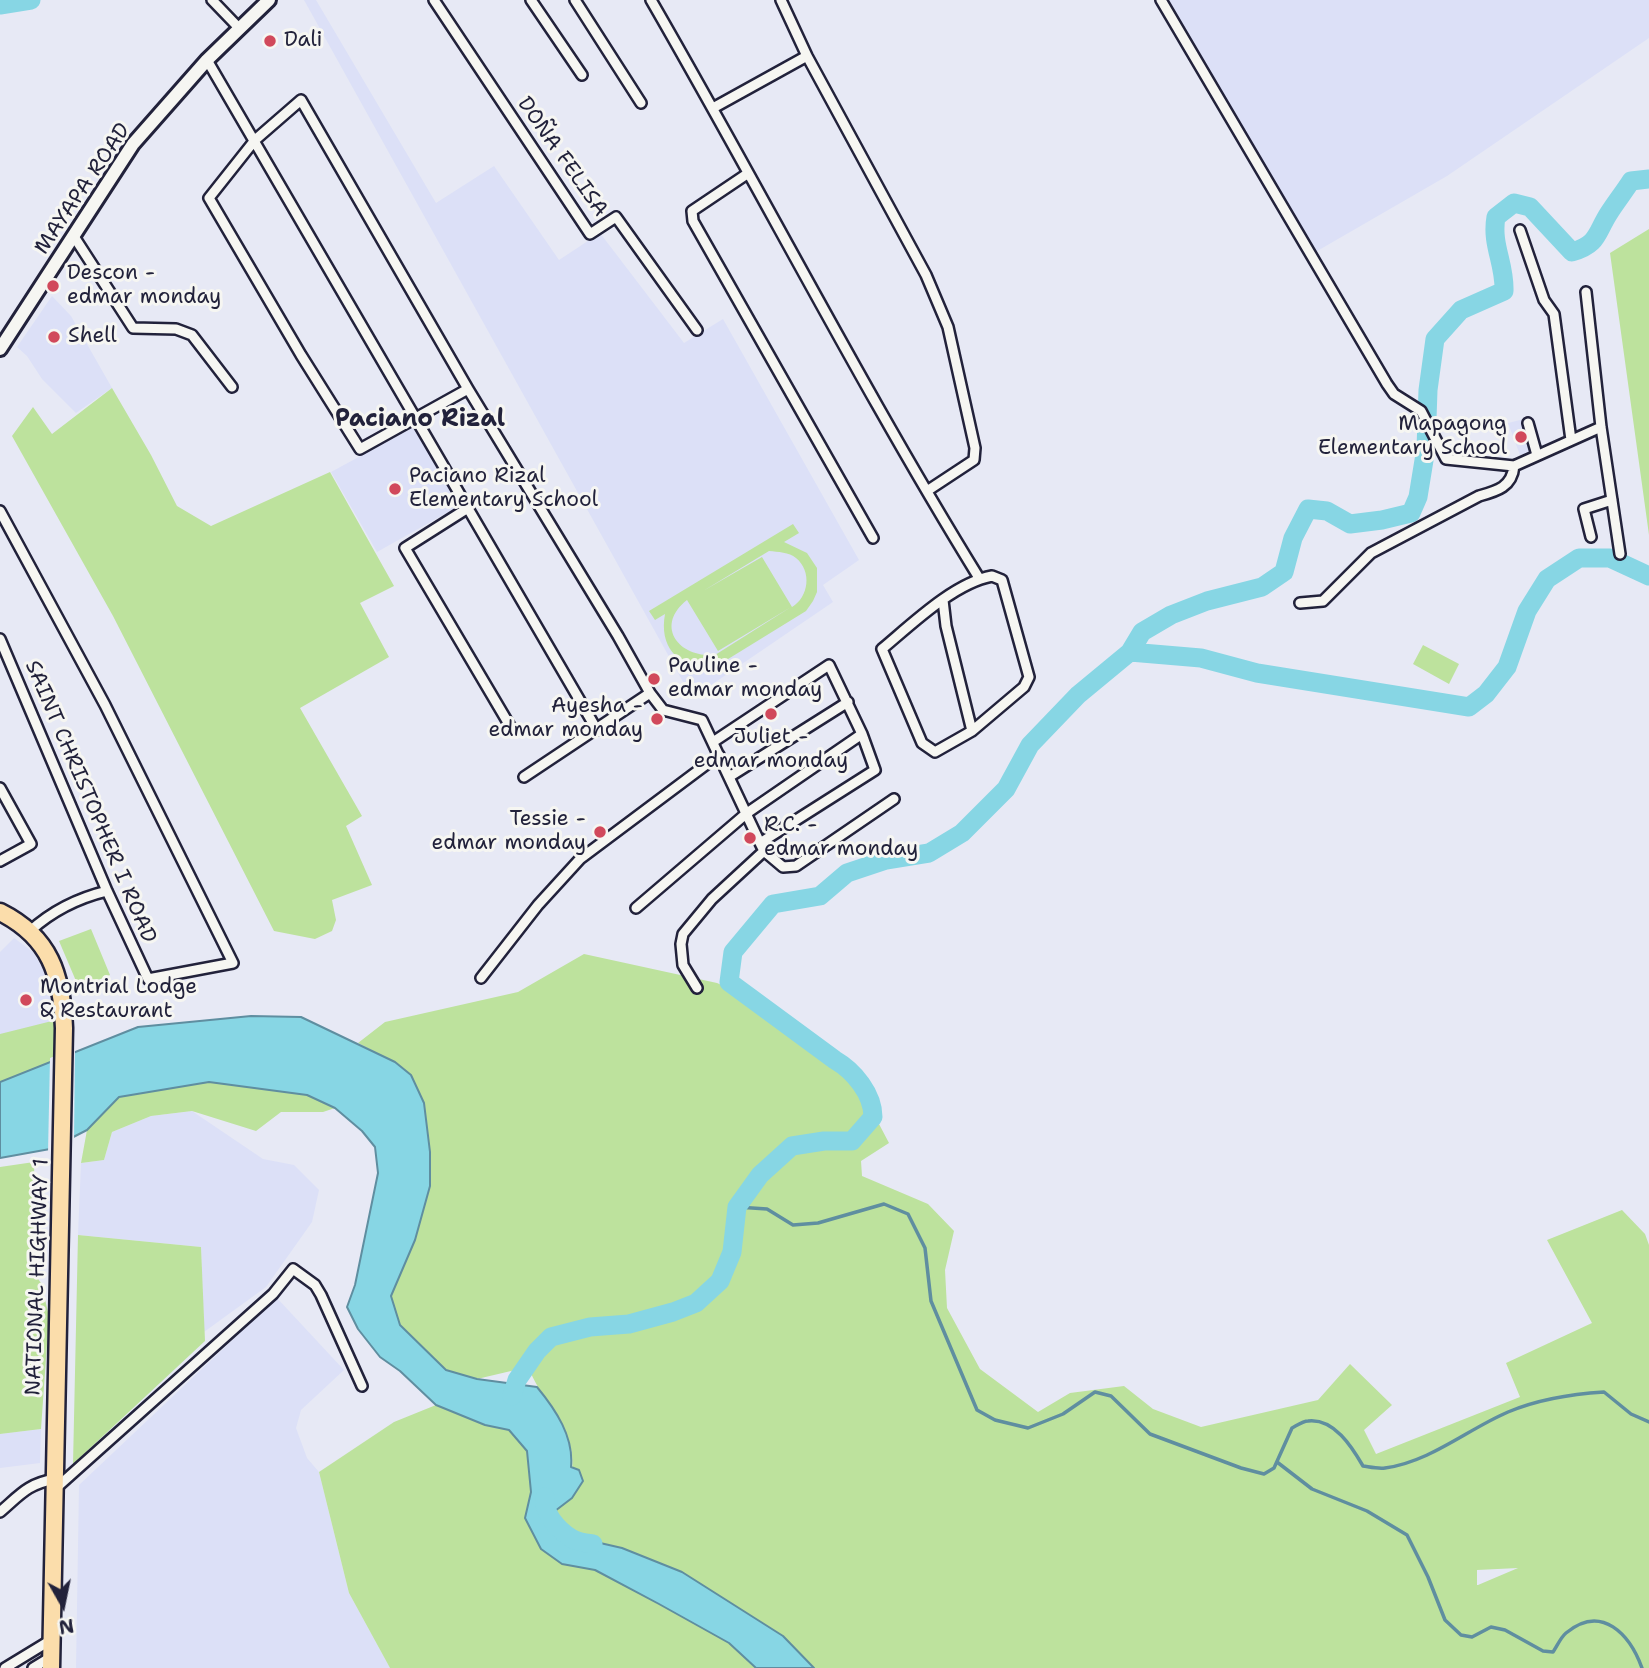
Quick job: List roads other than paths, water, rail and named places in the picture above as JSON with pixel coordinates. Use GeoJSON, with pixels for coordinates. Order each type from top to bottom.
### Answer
{"type":"FeatureCollection","features":[{"type":"Feature","properties":{"kind":"highway","name":"NATIONAL HIGHWAY 1"},"geometry":{"type":"LineString","coordinates":[[0,912],[30,931],[49,956],[63,995],[62,1171],[51,1662]]}},
{"type":"Feature","properties":{"kind":"main road","name":"MAYAPA ROAD"},"geometry":{"type":"LineString","coordinates":[[0,349],[133,144],[207,60],[269,0]]}},
{"type":"Feature","properties":{"kind":"street"},"geometry":{"type":"LineString","coordinates":[[212,0],[240,28]]}},
{"type":"Feature","properties":{"kind":"street","name":"DOÑA FELISA"},"geometry":{"type":"LineString","coordinates":[[434,0],[590,234],[616,217],[697,330]]}},
{"type":"Feature","properties":{"kind":"street"},"geometry":{"type":"LineString","coordinates":[[531,0],[582,75]]}},
{"type":"Feature","properties":{"kind":"street"},"geometry":{"type":"LineString","coordinates":[[575,0],[641,103]]}},
{"type":"Feature","properties":{"kind":"street"},"geometry":{"type":"LineString","coordinates":[[651,0],[713,108],[747,174],[979,578]]}},
{"type":"Feature","properties":{"kind":"street"},"geometry":{"type":"LineString","coordinates":[[781,0],[807,56],[926,275],[948,327],[975,448],[974,460],[927,491]]}},
{"type":"Feature","properties":{"kind":"street"},"geometry":{"type":"LineString","coordinates":[[1161,0],[1387,384],[1394,394],[1421,411],[1446,459],[1514,466],[1601,427]]}},
{"type":"Feature","properties":{"kind":"street"},"geometry":{"type":"LineString","coordinates":[[713,108],[807,56]]}},
{"type":"Feature","properties":{"kind":"street"},"geometry":{"type":"LineString","coordinates":[[207,60],[597,730]]}},
{"type":"Feature","properties":{"kind":"street"},"geometry":{"type":"LineString","coordinates":[[468,389],[360,449],[209,198],[255,139],[301,100],[468,389],[650,693],[663,710],[702,719],[762,847],[783,867],[796,866],[894,799]]}},
{"type":"Feature","properties":{"kind":"street"},"geometry":{"type":"LineString","coordinates":[[747,174],[692,211],[693,221],[873,538]]}},
{"type":"Feature","properties":{"kind":"street"},"geometry":{"type":"LineString","coordinates":[[1520,230],[1544,300],[1554,314],[1572,440]]}},
{"type":"Feature","properties":{"kind":"street"},"geometry":{"type":"LineString","coordinates":[[73,234],[133,328],[167,328],[192,335],[232,387]]}},
{"type":"Feature","properties":{"kind":"street"},"geometry":{"type":"LineString","coordinates":[[1586,292],[1601,427],[1620,554]]}},
{"type":"Feature","properties":{"kind":"street"},"geometry":{"type":"LineString","coordinates":[[1528,423],[1537,455]]}},
{"type":"Feature","properties":{"kind":"street"},"geometry":{"type":"LineString","coordinates":[[1300,603],[1323,601],[1371,553],[1507,484],[1513,476],[1514,466]]}},
{"type":"Feature","properties":{"kind":"street"},"geometry":{"type":"LineString","coordinates":[[1591,537],[1584,509],[1612,500]]}},
{"type":"Feature","properties":{"kind":"street"},"geometry":{"type":"LineString","coordinates":[[468,508],[405,548],[513,731]]}},
{"type":"Feature","properties":{"kind":"street","name":"SAINT CHRISTOPHER I ROAD"},"geometry":{"type":"LineString","coordinates":[[0,511],[105,705],[233,963],[148,979],[107,891],[0,639]]}},
{"type":"Feature","properties":{"kind":"street"},"geometry":{"type":"LineString","coordinates":[[992,576],[1002,580],[1030,677],[1024,687],[972,731],[935,752],[922,743],[882,649],[943,600],[979,578],[992,576]]}},
{"type":"Feature","properties":{"kind":"street"},"geometry":{"type":"LineString","coordinates":[[943,600],[946,626],[972,731]]}},
{"type":"Feature","properties":{"kind":"street"},"geometry":{"type":"LineString","coordinates":[[697,989],[682,965],[682,934],[712,898],[762,847],[875,770],[848,702],[829,665],[712,742]]}},
{"type":"Feature","properties":{"kind":"street"},"geometry":{"type":"LineString","coordinates":[[524,778],[650,693]]}},
{"type":"Feature","properties":{"kind":"street"},"geometry":{"type":"LineString","coordinates":[[729,777],[848,702]]}},
{"type":"Feature","properties":{"kind":"street"},"geometry":{"type":"LineString","coordinates":[[636,908],[747,813],[862,734]]}},
{"type":"Feature","properties":{"kind":"street"},"geometry":{"type":"LineString","coordinates":[[481,978],[544,898],[580,859],[719,755]]}},
{"type":"Feature","properties":{"kind":"street"},"geometry":{"type":"LineString","coordinates":[[0,788],[31,844],[0,861]]}},
{"type":"Feature","properties":{"kind":"street"},"geometry":{"type":"LineString","coordinates":[[30,931],[43,919],[67,905],[89,895],[107,891]]}},
{"type":"Feature","properties":{"kind":"street"},"geometry":{"type":"LineString","coordinates":[[0,1512],[25,1489],[38,1482],[54,1484],[273,1294],[293,1269],[315,1285],[321,1295],[362,1385]]}},
{"type":"Feature","properties":{"kind":"street"},"geometry":{"type":"LineString","coordinates":[[5,1668],[52,1639]]}},
{"type":"Feature","properties":{"kind":"street"},"geometry":{"type":"LineString","coordinates":[[33,1668],[51,1662]]}},
{"type":"Feature","properties":{"kind":"water"},"geometry":{"type":"Polygon","coordinates":[[[251,1016],[301,1017],[395,1062],[411,1075],[424,1103],[430,1152],[430,1186],[415,1240],[391,1296],[400,1325],[446,1370],[477,1379],[537,1387],[544,1396],[567,1435],[571,1467],[579,1470],[583,1481],[572,1498],[555,1511],[552,1524],[561,1534],[622,1548],[682,1572],[783,1636],[814,1668],[756,1668],[729,1643],[659,1604],[595,1570],[562,1564],[541,1549],[525,1518],[531,1492],[527,1451],[509,1430],[485,1425],[436,1405],[400,1371],[380,1357],[358,1329],[347,1307],[355,1285],[378,1173],[375,1147],[362,1131],[335,1108],[307,1095],[209,1082],[119,1097],[87,1130],[50,1149],[0,1158],[0,1082],[138,1027],[251,1016]]]}},
{"type":"Feature","properties":{"kind":"waterway"},"geometry":{"type":"LineString","coordinates":[[0,5],[31,0]]}},
{"type":"Feature","properties":{"kind":"waterway"},"geometry":{"type":"LineString","coordinates":[[512,1396],[517,1380],[537,1351],[551,1337],[590,1327],[629,1324],[696,1303],[720,1281],[732,1252],[737,1207],[760,1175],[792,1146],[824,1141],[852,1141],[873,1117],[866,1092],[849,1070],[729,982],[733,952],[773,904],[820,896],[847,873],[886,860],[929,853],[962,833],[1006,789],[1030,745],[1078,695],[1130,652],[1142,632],[1171,615],[1207,601],[1262,587],[1284,572],[1293,538],[1308,509],[1327,511],[1350,524],[1411,513],[1418,497],[1426,448],[1428,390],[1435,339],[1461,310],[1504,291],[1495,236],[1496,217],[1514,203],[1530,207],[1572,252],[1581,249],[1596,237],[1631,181],[1649,179]]}},
{"type":"Feature","properties":{"kind":"waterway"},"geometry":{"type":"LineString","coordinates":[[1130,652],[1201,658],[1257,673],[1469,707],[1486,694],[1507,667],[1527,611],[1547,579],[1579,558],[1610,558],[1649,576]]}},
{"type":"Feature","properties":{"kind":"waterway"},"geometry":{"type":"LineString","coordinates":[[737,1207],[767,1209],[793,1225],[818,1223],[884,1204],[908,1214],[925,1248],[931,1301],[977,1410],[995,1420],[1028,1428],[1063,1414],[1095,1392],[1111,1396],[1150,1434],[1264,1474],[1274,1468],[1292,1428],[1306,1421],[1317,1421],[1334,1429],[1348,1443],[1363,1466],[1380,1468],[1402,1465],[1418,1459],[1493,1419],[1543,1400],[1604,1392],[1631,1414],[1649,1422]]}},
{"type":"Feature","properties":{"kind":"waterway"},"geometry":{"type":"LineString","coordinates":[[1277,1462],[1312,1489],[1367,1511],[1407,1535],[1445,1620],[1461,1635],[1472,1637],[1491,1627],[1505,1630],[1543,1651],[1553,1652],[1564,1635],[1579,1625],[1591,1621],[1603,1622],[1613,1627],[1630,1644],[1642,1668]]}},
{"type":"Feature","properties":{"kind":"waterway"},"geometry":{"type":"LineString","coordinates":[[545,1497],[546,1509],[561,1530],[573,1539],[593,1544]]}},
{"type":"Feature","properties":{"kind":"place","name":"Dali"},"geometry":{"type":"Point","coordinates":[270,41]}},
{"type":"Feature","properties":{"kind":"place","name":"Descon - edmar monday"},"geometry":{"type":"Point","coordinates":[53,286]}},
{"type":"Feature","properties":{"kind":"place","name":"Shell"},"geometry":{"type":"Point","coordinates":[54,337]}},
{"type":"Feature","properties":{"kind":"place","name":"Mapagong Elementary School"},"geometry":{"type":"Point","coordinates":[1521,437]}},
{"type":"Feature","properties":{"kind":"place","name":"Paciano Rizal Elementary School"},"geometry":{"type":"Point","coordinates":[395,489]}},
{"type":"Feature","properties":{"kind":"place","name":"Pauline - edmar monday"},"geometry":{"type":"Point","coordinates":[654,679]}},
{"type":"Feature","properties":{"kind":"place","name":"Juliet - edmar monday"},"geometry":{"type":"Point","coordinates":[771,714]}},
{"type":"Feature","properties":{"kind":"place","name":"Ayesha - edmar monday"},"geometry":{"type":"Point","coordinates":[657,719]}},
{"type":"Feature","properties":{"kind":"place","name":"Tessie - edmar monday"},"geometry":{"type":"Point","coordinates":[600,832]}},
{"type":"Feature","properties":{"kind":"place","name":"R.C. - edmar monday"},"geometry":{"type":"Point","coordinates":[750,838]}},
{"type":"Feature","properties":{"kind":"place","name":"Montrial Lodge & Restaurant"},"geometry":{"type":"Point","coordinates":[26,1000]}},
{"type":"Feature","properties":{"kind":"district","name":"Paciano Rizal"},"geometry":{"type":"Point","coordinates":[420,420]}}]}
